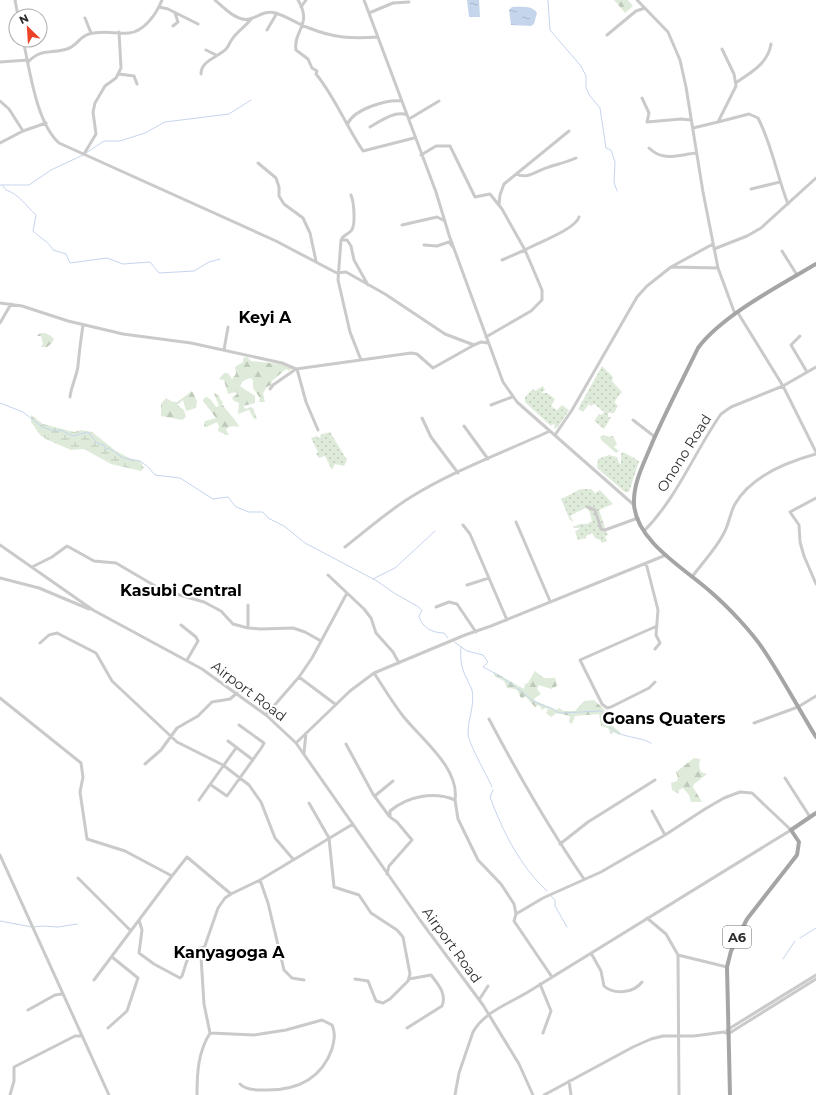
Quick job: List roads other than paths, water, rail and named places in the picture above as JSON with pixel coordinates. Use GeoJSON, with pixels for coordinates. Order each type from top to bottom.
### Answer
{"type":"FeatureCollection","features":[{"type":"Feature","properties":{"kind":"main road"},"geometry":{"type":"LineString","coordinates":[[816,264],[736,313],[706,338],[698,348],[662,420],[640,471],[636,486],[634,505],[644,531],[666,555],[712,593],[760,645],[816,737]]}},
{"type":"Feature","properties":{"kind":"main road"},"geometry":{"type":"LineString","coordinates":[[791,830],[816,813]]}},
{"type":"Feature","properties":{"kind":"main road","name":"A6"},"geometry":{"type":"LineString","coordinates":[[730,1095],[727,1032],[727,967],[731,951],[747,919],[797,855],[799,842],[791,830]]}},
{"type":"Feature","properties":{"kind":"street"},"geometry":{"type":"LineString","coordinates":[[158,0],[160,6]]}},
{"type":"Feature","properties":{"kind":"street"},"geometry":{"type":"LineString","coordinates":[[0,62],[28,61],[38,54],[70,48],[84,36],[91,33],[136,32],[149,21],[160,6],[162,0]]}},
{"type":"Feature","properties":{"kind":"street"},"geometry":{"type":"LineString","coordinates":[[215,0],[235,16],[244,19],[252,18],[264,13],[277,13],[301,25],[340,38],[378,37]]}},
{"type":"Feature","properties":{"kind":"street"},"geometry":{"type":"LineString","coordinates":[[298,0],[304,19],[301,25],[296,50],[308,59],[312,68],[317,71],[316,74],[348,123],[354,137],[364,152],[414,138]]}},
{"type":"Feature","properties":{"kind":"street"},"geometry":{"type":"LineString","coordinates":[[301,7],[306,0]]}},
{"type":"Feature","properties":{"kind":"street"},"geometry":{"type":"LineString","coordinates":[[364,0],[408,117],[414,138],[503,382],[512,397],[634,505]]}},
{"type":"Feature","properties":{"kind":"street"},"geometry":{"type":"LineString","coordinates":[[638,0],[668,32],[676,49],[683,71],[696,153],[718,268],[736,313],[784,386],[816,453],[778,468],[748,488],[734,506],[724,533],[692,577]]}},
{"type":"Feature","properties":{"kind":"street"},"geometry":{"type":"LineString","coordinates":[[369,13],[393,3],[409,2]]}},
{"type":"Feature","properties":{"kind":"street"},"geometry":{"type":"LineString","coordinates":[[160,6],[198,24]]}},
{"type":"Feature","properties":{"kind":"street"},"geometry":{"type":"LineString","coordinates":[[607,35],[636,11],[645,8]]}},
{"type":"Feature","properties":{"kind":"street"},"geometry":{"type":"LineString","coordinates":[[266,30],[277,13]]}},
{"type":"Feature","properties":{"kind":"street"},"geometry":{"type":"LineString","coordinates":[[173,26],[178,22],[175,14]]}},
{"type":"Feature","properties":{"kind":"street"},"geometry":{"type":"LineString","coordinates":[[84,18],[91,33]]}},
{"type":"Feature","properties":{"kind":"street"},"geometry":{"type":"LineString","coordinates":[[201,74],[201,70],[216,54],[226,49],[233,38],[252,18]]}},
{"type":"Feature","properties":{"kind":"street"},"geometry":{"type":"LineString","coordinates":[[84,154],[96,134],[93,112],[95,103],[104,86],[119,74],[121,64],[119,32]]}},
{"type":"Feature","properties":{"kind":"street"},"geometry":{"type":"LineString","coordinates":[[718,122],[734,93],[737,82],[758,67],[768,56],[771,44]]}},
{"type":"Feature","properties":{"kind":"street"},"geometry":{"type":"LineString","coordinates":[[25,48],[37,98],[46,123],[59,143],[316,261],[337,273],[346,272],[385,294],[440,332],[452,338],[474,345]]}},
{"type":"Feature","properties":{"kind":"street"},"geometry":{"type":"LineString","coordinates":[[206,50],[216,54]]}},
{"type":"Feature","properties":{"kind":"street"},"geometry":{"type":"LineString","coordinates":[[722,50],[737,82]]}},
{"type":"Feature","properties":{"kind":"street"},"geometry":{"type":"LineString","coordinates":[[119,74],[134,76],[137,84]]}},
{"type":"Feature","properties":{"kind":"street"},"geometry":{"type":"LineString","coordinates":[[642,98],[649,113],[647,122],[680,119],[691,120]]}},
{"type":"Feature","properties":{"kind":"street"},"geometry":{"type":"LineString","coordinates":[[0,100],[9,109],[23,130]]}},
{"type":"Feature","properties":{"kind":"street"},"geometry":{"type":"LineString","coordinates":[[348,123],[352,116],[373,104],[394,100],[402,101]]}},
{"type":"Feature","properties":{"kind":"street"},"geometry":{"type":"LineString","coordinates":[[408,117],[440,101]]}},
{"type":"Feature","properties":{"kind":"street"},"geometry":{"type":"LineString","coordinates":[[370,127],[394,115],[402,113],[408,117]]}},
{"type":"Feature","properties":{"kind":"street"},"geometry":{"type":"LineString","coordinates":[[693,128],[749,114],[758,118],[768,141],[788,204]]}},
{"type":"Feature","properties":{"kind":"street"},"geometry":{"type":"LineString","coordinates":[[0,143],[23,130],[46,123]]}},
{"type":"Feature","properties":{"kind":"street"},"geometry":{"type":"LineString","coordinates":[[499,205],[500,195],[504,184],[545,152],[568,131]]}},
{"type":"Feature","properties":{"kind":"street"},"geometry":{"type":"LineString","coordinates":[[421,155],[436,146],[450,146],[475,197],[490,194],[499,205],[525,250],[542,290],[542,300],[531,311],[486,337]]}},
{"type":"Feature","properties":{"kind":"street"},"geometry":{"type":"LineString","coordinates":[[649,148],[658,155],[665,157],[696,153]]}},
{"type":"Feature","properties":{"kind":"street"},"geometry":{"type":"LineString","coordinates":[[516,174],[528,176],[546,167],[562,164],[576,158]]}},
{"type":"Feature","properties":{"kind":"street"},"geometry":{"type":"LineString","coordinates":[[258,163],[276,178],[279,187],[279,197],[284,204],[303,218],[310,233],[316,261]]}},
{"type":"Feature","properties":{"kind":"street"},"geometry":{"type":"LineString","coordinates":[[714,250],[756,232],[816,178]]}},
{"type":"Feature","properties":{"kind":"street"},"geometry":{"type":"LineString","coordinates":[[751,189],[780,182]]}},
{"type":"Feature","properties":{"kind":"street"},"geometry":{"type":"LineString","coordinates":[[351,195],[354,206],[353,229],[340,240],[337,273],[350,332],[361,360]]}},
{"type":"Feature","properties":{"kind":"street"},"geometry":{"type":"LineString","coordinates":[[402,225],[437,217],[445,221]]}},
{"type":"Feature","properties":{"kind":"street"},"geometry":{"type":"LineString","coordinates":[[502,260],[571,227],[578,221],[579,217]]}},
{"type":"Feature","properties":{"kind":"street"},"geometry":{"type":"LineString","coordinates":[[340,240],[347,240],[350,244],[354,260],[368,285]]}},
{"type":"Feature","properties":{"kind":"street"},"geometry":{"type":"LineString","coordinates":[[424,245],[437,246],[448,242],[454,248]]}},
{"type":"Feature","properties":{"kind":"street"},"geometry":{"type":"LineString","coordinates":[[555,435],[572,410],[637,297],[647,286],[671,267],[713,244]]}},
{"type":"Feature","properties":{"kind":"street"},"geometry":{"type":"LineString","coordinates":[[782,251],[797,275]]}},
{"type":"Feature","properties":{"kind":"street"},"geometry":{"type":"LineString","coordinates":[[671,267],[718,268]]}},
{"type":"Feature","properties":{"kind":"street"},"geometry":{"type":"LineString","coordinates":[[0,303],[22,306],[83,325],[135,337],[191,343],[282,363],[296,369],[306,402],[318,430]]}},
{"type":"Feature","properties":{"kind":"street"},"geometry":{"type":"LineString","coordinates":[[0,323],[11,304]]}},
{"type":"Feature","properties":{"kind":"street"},"geometry":{"type":"LineString","coordinates":[[70,397],[78,366],[77,360],[80,350],[83,325]]}},
{"type":"Feature","properties":{"kind":"street"},"geometry":{"type":"LineString","coordinates":[[224,350],[228,327]]}},
{"type":"Feature","properties":{"kind":"street"},"geometry":{"type":"LineString","coordinates":[[800,336],[791,345],[808,372]]}},
{"type":"Feature","properties":{"kind":"street"},"geometry":{"type":"LineString","coordinates":[[270,389],[272,385],[296,369],[411,353],[418,354],[433,368],[474,345],[481,342],[488,343]]}},
{"type":"Feature","properties":{"kind":"street","name":"Onono Road"},"geometry":{"type":"LineString","coordinates":[[644,531],[653,522],[665,505],[721,414],[731,407],[784,386],[816,367]]}},
{"type":"Feature","properties":{"kind":"street"},"geometry":{"type":"LineString","coordinates":[[491,405],[512,397]]}},
{"type":"Feature","properties":{"kind":"street"},"geometry":{"type":"LineString","coordinates":[[422,418],[431,437],[458,473]]}},
{"type":"Feature","properties":{"kind":"street"},"geometry":{"type":"LineString","coordinates":[[633,420],[655,437]]}},
{"type":"Feature","properties":{"kind":"street"},"geometry":{"type":"LineString","coordinates":[[464,426],[488,458]]}},
{"type":"Feature","properties":{"kind":"street"},"geometry":{"type":"LineString","coordinates":[[345,547],[381,518],[411,497],[488,458],[550,431]]}},
{"type":"Feature","properties":{"kind":"street"},"geometry":{"type":"LineString","coordinates":[[816,498],[790,512],[799,525],[800,542],[804,556],[816,584]]}},
{"type":"Feature","properties":{"kind":"street"},"geometry":{"type":"LineString","coordinates":[[588,507],[595,510],[601,528],[605,530],[638,518]]}},
{"type":"Feature","properties":{"kind":"street"},"geometry":{"type":"LineString","coordinates":[[516,522],[550,601]]}},
{"type":"Feature","properties":{"kind":"street"},"geometry":{"type":"LineString","coordinates":[[463,525],[470,534],[506,620]]}},
{"type":"Feature","properties":{"kind":"street","name":"Airport Road"},"geometry":{"type":"LineString","coordinates":[[0,545],[93,610],[187,660],[237,693],[266,714],[296,743],[387,874],[489,1014],[519,1064],[533,1095]]}},
{"type":"Feature","properties":{"kind":"street"},"geometry":{"type":"LineString","coordinates":[[32,567],[52,557],[67,546],[94,560],[116,563],[162,590],[204,602],[221,611],[233,624],[248,628],[287,627],[305,632],[321,641]]}},
{"type":"Feature","properties":{"kind":"street"},"geometry":{"type":"LineString","coordinates":[[296,743],[335,704],[374,673],[465,634],[476,632],[666,555]]}},
{"type":"Feature","properties":{"kind":"street"},"geometry":{"type":"LineString","coordinates":[[646,563],[658,610],[656,635],[660,644],[655,648]]}},
{"type":"Feature","properties":{"kind":"street"},"geometry":{"type":"LineString","coordinates":[[328,575],[364,609],[371,618],[376,633],[393,652],[399,663]]}},
{"type":"Feature","properties":{"kind":"street"},"geometry":{"type":"LineString","coordinates":[[0,578],[39,588],[93,610]]}},
{"type":"Feature","properties":{"kind":"street"},"geometry":{"type":"LineString","coordinates":[[467,585],[489,578]]}},
{"type":"Feature","properties":{"kind":"street"},"geometry":{"type":"LineString","coordinates":[[266,714],[299,677],[321,641],[347,593]]}},
{"type":"Feature","properties":{"kind":"street"},"geometry":{"type":"LineString","coordinates":[[436,607],[449,602],[457,604],[476,632]]}},
{"type":"Feature","properties":{"kind":"street"},"geometry":{"type":"LineString","coordinates":[[248,605],[248,628]]}},
{"type":"Feature","properties":{"kind":"street"},"geometry":{"type":"LineString","coordinates":[[181,625],[198,641],[187,660]]}},
{"type":"Feature","properties":{"kind":"street"},"geometry":{"type":"LineString","coordinates":[[655,682],[649,688],[607,708],[602,704],[580,660],[657,626]]}},
{"type":"Feature","properties":{"kind":"street"},"geometry":{"type":"LineString","coordinates":[[40,643],[49,635],[58,632],[96,653],[112,681],[172,736],[192,751],[223,765],[240,777],[257,793],[275,838],[293,859]]}},
{"type":"Feature","properties":{"kind":"street"},"geometry":{"type":"LineString","coordinates":[[374,673],[392,703],[441,760],[453,782],[456,794],[455,800],[458,819],[478,860],[501,884],[514,904],[516,914],[514,921],[516,926],[552,977]]}},
{"type":"Feature","properties":{"kind":"street"},"geometry":{"type":"LineString","coordinates":[[299,677],[335,704]]}},
{"type":"Feature","properties":{"kind":"street"},"geometry":{"type":"LineString","coordinates":[[145,764],[161,750],[177,728],[198,716],[212,702],[230,699],[237,693]]}},
{"type":"Feature","properties":{"kind":"street"},"geometry":{"type":"LineString","coordinates":[[754,723],[798,707],[816,696]]}},
{"type":"Feature","properties":{"kind":"street"},"geometry":{"type":"LineString","coordinates":[[0,698],[81,763],[83,777],[80,792],[87,838],[125,851],[172,876]]}},
{"type":"Feature","properties":{"kind":"street"},"geometry":{"type":"LineString","coordinates":[[489,720],[560,844],[584,879]]}},
{"type":"Feature","properties":{"kind":"street"},"geometry":{"type":"LineString","coordinates":[[211,784],[227,796],[264,743],[239,726]]}},
{"type":"Feature","properties":{"kind":"street"},"geometry":{"type":"LineString","coordinates":[[304,753],[306,733]]}},
{"type":"Feature","properties":{"kind":"street"},"geometry":{"type":"LineString","coordinates":[[228,741],[253,760]]}},
{"type":"Feature","properties":{"kind":"street"},"geometry":{"type":"LineString","coordinates":[[346,744],[390,818],[397,822],[412,840],[389,866],[387,874]]}},
{"type":"Feature","properties":{"kind":"street"},"geometry":{"type":"LineString","coordinates":[[199,800],[236,748]]}},
{"type":"Feature","properties":{"kind":"street"},"geometry":{"type":"LineString","coordinates":[[785,778],[810,817]]}},
{"type":"Feature","properties":{"kind":"street"},"geometry":{"type":"LineString","coordinates":[[560,844],[588,822],[656,780]]}},
{"type":"Feature","properties":{"kind":"street"},"geometry":{"type":"LineString","coordinates":[[376,795],[393,781]]}},
{"type":"Feature","properties":{"kind":"street"},"geometry":{"type":"LineString","coordinates":[[454,1095],[459,1072],[473,1032],[489,1014],[791,830],[752,793],[745,791],[724,798],[665,835],[601,872],[542,898],[516,914]]}},
{"type":"Feature","properties":{"kind":"street"},"geometry":{"type":"LineString","coordinates":[[390,818],[390,811],[392,809],[412,799],[439,795],[455,800]]}},
{"type":"Feature","properties":{"kind":"street"},"geometry":{"type":"LineString","coordinates":[[309,803],[329,838],[334,886],[359,895],[375,917],[401,933],[404,941],[409,978],[406,984],[390,999],[379,1003],[376,1001],[368,981],[355,979]]}},
{"type":"Feature","properties":{"kind":"street"},"geometry":{"type":"LineString","coordinates":[[652,812],[665,835]]}},
{"type":"Feature","properties":{"kind":"street"},"geometry":{"type":"LineString","coordinates":[[210,1034],[205,1016],[201,977],[201,957],[218,908],[225,898],[231,894],[260,880],[352,824]]}},
{"type":"Feature","properties":{"kind":"street"},"geometry":{"type":"LineString","coordinates":[[0,855],[109,1095]]}},
{"type":"Feature","properties":{"kind":"street"},"geometry":{"type":"LineString","coordinates":[[94,980],[130,930],[187,857],[231,894]]}},
{"type":"Feature","properties":{"kind":"street"},"geometry":{"type":"LineString","coordinates":[[78,878],[130,930]]}},
{"type":"Feature","properties":{"kind":"street"},"geometry":{"type":"LineString","coordinates":[[260,880],[268,903],[284,970],[292,978],[304,980]]}},
{"type":"Feature","properties":{"kind":"street"},"geometry":{"type":"LineString","coordinates":[[647,918],[666,934],[678,955],[680,1036],[679,1095]]}},
{"type":"Feature","properties":{"kind":"street"},"geometry":{"type":"LineString","coordinates":[[139,920],[142,930],[139,953],[154,964],[180,978],[190,954],[204,947]]}},
{"type":"Feature","properties":{"kind":"street"},"geometry":{"type":"LineString","coordinates":[[591,952],[601,971],[604,986],[607,989],[628,991],[642,982]]}},
{"type":"Feature","properties":{"kind":"street"},"geometry":{"type":"LineString","coordinates":[[678,955],[727,967]]}},
{"type":"Feature","properties":{"kind":"street"},"geometry":{"type":"LineString","coordinates":[[108,1028],[126,1011],[138,978],[112,957]]}},
{"type":"Feature","properties":{"kind":"street"},"geometry":{"type":"LineString","coordinates":[[407,1028],[442,1006],[444,1000],[442,992],[431,975],[409,978]]}},
{"type":"Feature","properties":{"kind":"street"},"geometry":{"type":"LineString","coordinates":[[727,1032],[816,975]]}},
{"type":"Feature","properties":{"kind":"street"},"geometry":{"type":"LineString","coordinates":[[544,1095],[640,1043],[659,1037],[727,1032],[816,979]]}},
{"type":"Feature","properties":{"kind":"street"},"geometry":{"type":"LineString","coordinates":[[540,984],[551,1011],[543,1033]]}},
{"type":"Feature","properties":{"kind":"street"},"geometry":{"type":"LineString","coordinates":[[479,1000],[488,986]]}},
{"type":"Feature","properties":{"kind":"street"},"geometry":{"type":"LineString","coordinates":[[28,1010],[55,995],[62,994]]}},
{"type":"Feature","properties":{"kind":"street"},"geometry":{"type":"LineString","coordinates":[[210,1034],[254,1035],[286,1030],[322,1020],[332,1025],[334,1037],[330,1055],[320,1071],[306,1083],[287,1089],[268,1090],[254,1090],[240,1084]]}},
{"type":"Feature","properties":{"kind":"street"},"geometry":{"type":"LineString","coordinates":[[197,1095],[198,1064],[205,1041],[210,1034]]}},
{"type":"Feature","properties":{"kind":"street"},"geometry":{"type":"LineString","coordinates":[[10,1095],[14,1080],[14,1068],[75,1036],[82,1036]]}},
{"type":"Feature","properties":{"kind":"street"},"geometry":{"type":"LineString","coordinates":[[569,1081],[571,1095]]}},
{"type":"Feature","properties":{"kind":"water"},"geometry":{"type":"Polygon","coordinates":[[[467,0],[479,0],[480,17],[469,17],[467,0]]]}},
{"type":"Feature","properties":{"kind":"water"},"geometry":{"type":"Polygon","coordinates":[[[512,7],[526,7],[535,10],[537,13],[534,24],[531,26],[511,25],[509,10],[512,7]]]}},
{"type":"Feature","properties":{"kind":"waterway"},"geometry":{"type":"LineString","coordinates":[[548,0],[550,30],[581,66],[586,76],[586,88],[590,96],[600,108],[606,148],[611,150],[615,162],[614,182],[617,191]]}},
{"type":"Feature","properties":{"kind":"waterway"},"geometry":{"type":"LineString","coordinates":[[86,153],[104,141],[120,141],[145,133],[165,122],[229,114],[251,100]]}},
{"type":"Feature","properties":{"kind":"waterway"},"geometry":{"type":"LineString","coordinates":[[0,185],[29,185],[51,170],[83,155]]}},
{"type":"Feature","properties":{"kind":"waterway"},"geometry":{"type":"LineString","coordinates":[[3,186],[6,190],[19,197],[36,215],[33,231],[53,250],[66,254],[70,263],[107,258],[123,264],[150,262],[159,273],[194,271],[209,262],[220,259]]}},
{"type":"Feature","properties":{"kind":"waterway"},"geometry":{"type":"LineString","coordinates":[[0,403],[23,412],[42,427],[56,431],[61,430],[73,436],[88,432],[97,443],[104,445],[106,449],[109,448],[123,458],[140,461],[147,466]]}},
{"type":"Feature","properties":{"kind":"waterway"},"geometry":{"type":"LineString","coordinates":[[148,467],[155,475],[180,478],[213,499],[228,497],[236,507],[249,512],[263,512],[268,518],[284,526],[305,543],[377,581],[417,606],[422,610],[419,616],[425,627],[432,631],[444,633],[448,638]]}},
{"type":"Feature","properties":{"kind":"waterway"},"geometry":{"type":"LineString","coordinates":[[373,579],[395,568],[435,531]]}},
{"type":"Feature","properties":{"kind":"waterway"},"geometry":{"type":"LineString","coordinates":[[453,641],[467,651],[483,655],[488,662],[483,667],[503,678],[536,703],[552,708],[559,713],[602,711],[604,720],[614,731],[651,743]]}},
{"type":"Feature","properties":{"kind":"waterway"},"geometry":{"type":"LineString","coordinates":[[461,647],[462,667],[472,689],[473,696],[468,728],[469,738],[492,787]]}},
{"type":"Feature","properties":{"kind":"waterway"},"geometry":{"type":"LineString","coordinates":[[493,790],[490,797],[513,848],[529,871],[547,891]]}},
{"type":"Feature","properties":{"kind":"waterway"},"geometry":{"type":"LineString","coordinates":[[550,895],[555,900],[555,906],[567,927]]}},
{"type":"Feature","properties":{"kind":"waterway"},"geometry":{"type":"LineString","coordinates":[[0,921],[32,927],[58,927],[77,924]]}},
{"type":"Feature","properties":{"kind":"waterway"},"geometry":{"type":"LineString","coordinates":[[800,938],[816,928]]}},
{"type":"Feature","properties":{"kind":"waterway"},"geometry":{"type":"LineString","coordinates":[[783,959],[795,941]]}},
{"type":"Feature","properties":{"kind":"district","name":"Keyi A"},"geometry":{"type":"Point","coordinates":[265,317]}},
{"type":"Feature","properties":{"kind":"district","name":"Kasubi Central"},"geometry":{"type":"Point","coordinates":[181,590]}},
{"type":"Feature","properties":{"kind":"district","name":"Goans Quaters"},"geometry":{"type":"Point","coordinates":[664,718]}},
{"type":"Feature","properties":{"kind":"district","name":"Kanyagoga A"},"geometry":{"type":"Point","coordinates":[229,952]}}]}
